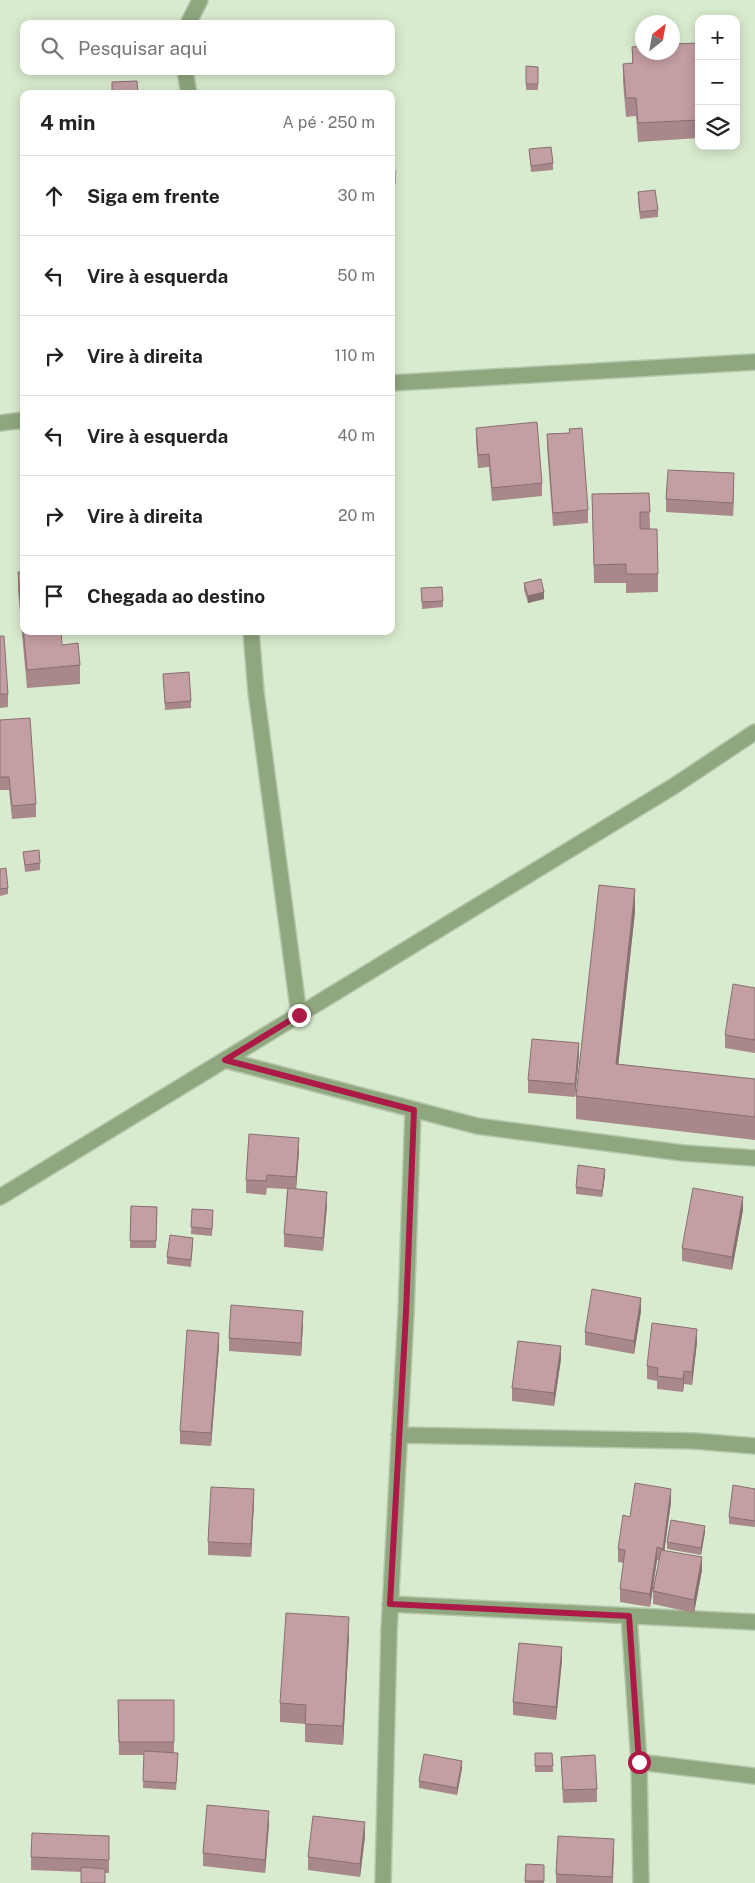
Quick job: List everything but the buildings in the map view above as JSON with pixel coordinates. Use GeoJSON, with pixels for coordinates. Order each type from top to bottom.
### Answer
{"type":"FeatureCollection","features":[{"type":"Feature","properties":{"kind":"street"},"geometry":{"type":"LineString","coordinates":[[190,20],[200,0]]}},
{"type":"Feature","properties":{"kind":"street"},"geometry":{"type":"LineString","coordinates":[[186,75],[187,90]]}},
{"type":"Feature","properties":{"kind":"street"},"geometry":{"type":"LineString","coordinates":[[395,383],[755,362]]}},
{"type":"Feature","properties":{"kind":"street"},"geometry":{"type":"LineString","coordinates":[[0,423],[20,420]]}},
{"type":"Feature","properties":{"kind":"street"},"geometry":{"type":"LineString","coordinates":[[251,635],[256,692],[299,1015]]}},
{"type":"Feature","properties":{"kind":"street"},"geometry":{"type":"LineString","coordinates":[[0,1197],[674,786],[755,732]]}},
{"type":"Feature","properties":{"kind":"street"},"geometry":{"type":"LineString","coordinates":[[225,1060],[477,1126],[683,1153],[755,1158]]}},
{"type":"Feature","properties":{"kind":"street"},"geometry":{"type":"LineString","coordinates":[[386,1883],[390,1604],[414,1110]]}},
{"type":"Feature","properties":{"kind":"street"},"geometry":{"type":"LineString","coordinates":[[399,1435],[694,1441],[755,1446]]}},
{"type":"Feature","properties":{"kind":"street"},"geometry":{"type":"LineString","coordinates":[[390,1604],[755,1622]]}},
{"type":"Feature","properties":{"kind":"street"},"geometry":{"type":"LineString","coordinates":[[629,1616],[639,1762],[641,1883]]}},
{"type":"Feature","properties":{"kind":"street"},"geometry":{"type":"LineString","coordinates":[[639,1762],[755,1776]]}},
{"type":"Feature","properties":{"kind":"route"},"geometry":{"type":"LineString","coordinates":[[299,1015],[225,1060],[414,1110],[406,1313],[390,1604],[629,1616],[639,1762]]}}]}
